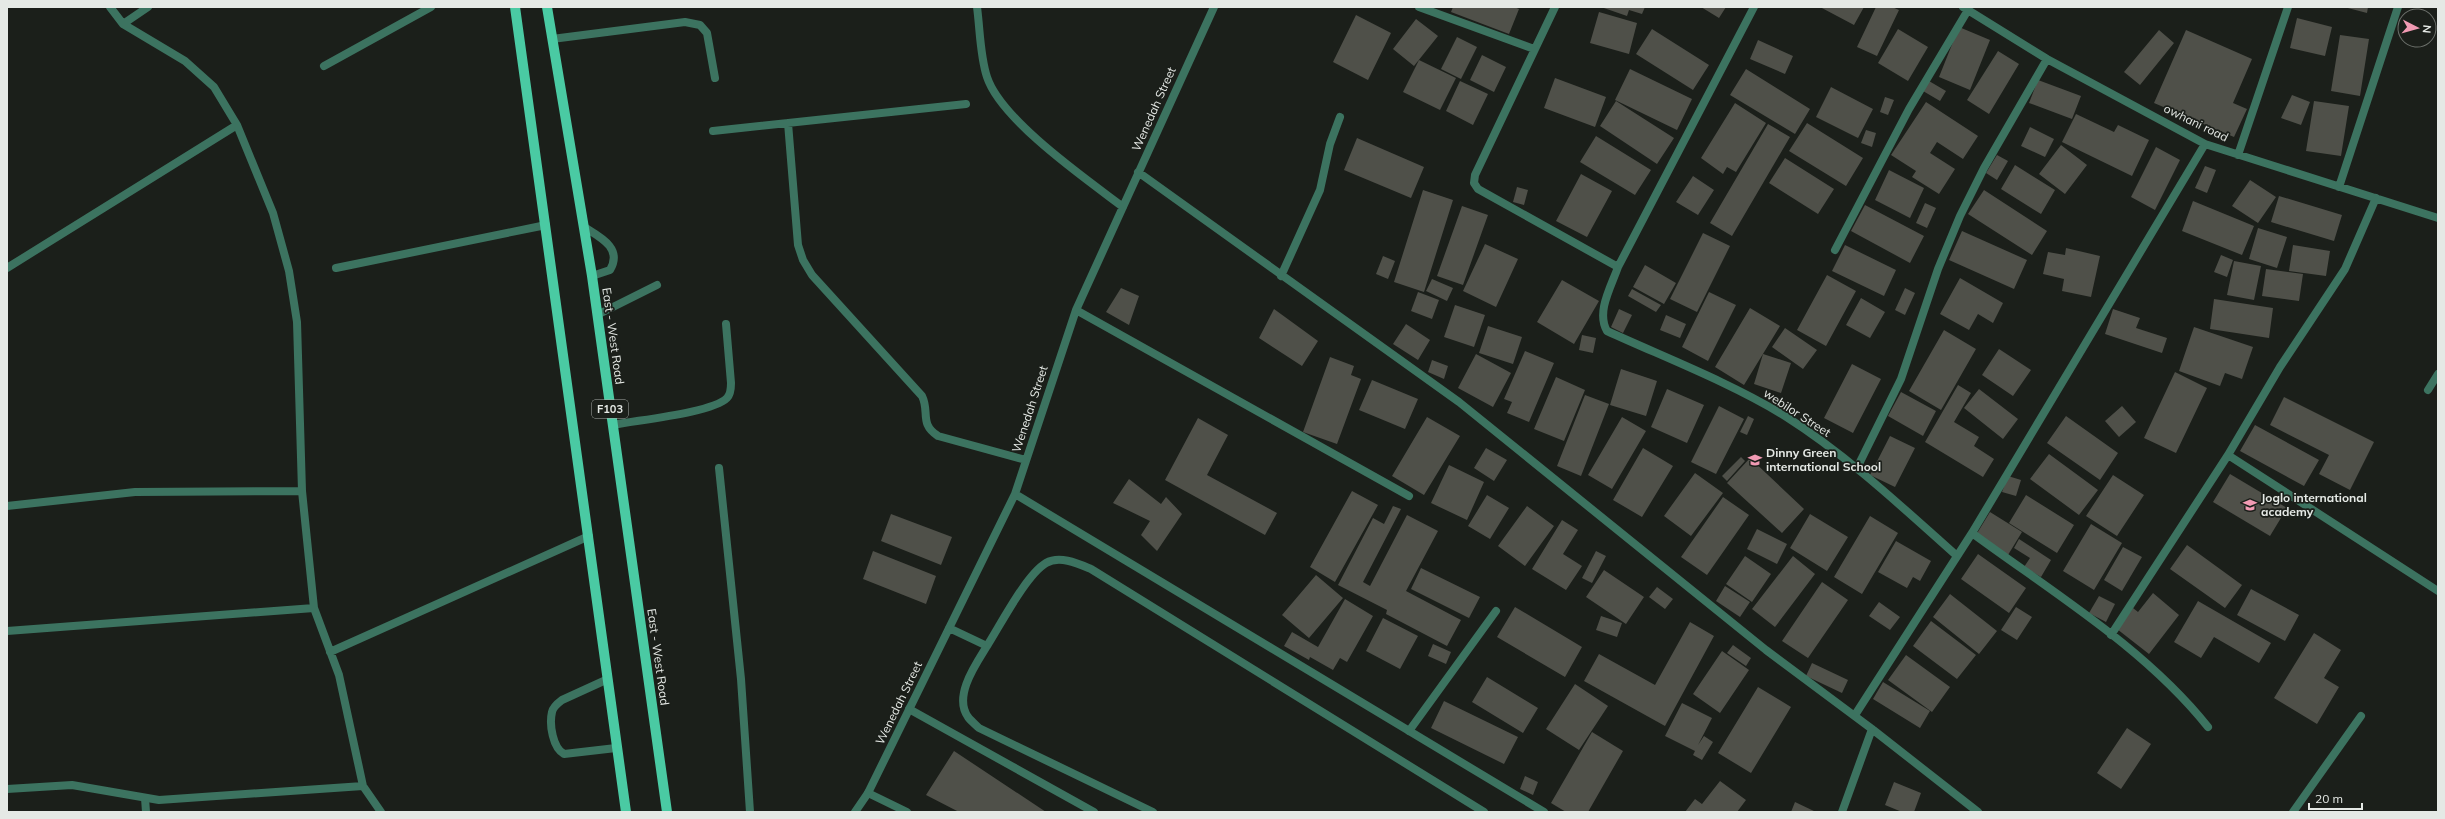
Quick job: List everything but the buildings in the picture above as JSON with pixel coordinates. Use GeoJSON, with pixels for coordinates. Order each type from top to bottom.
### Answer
{"type":"FeatureCollection","features":[{"type":"Feature","properties":{"kind":"main road"},"geometry":{"type":"LineString","coordinates":[[516,7],[589,536],[616,748],[626,812]]}},
{"type":"Feature","properties":{"kind":"main road","name":"East - West Road"},"geometry":{"type":"LineString","coordinates":[[547,7],[592,276],[667,812]]}},
{"type":"Feature","properties":{"kind":"street"},"geometry":{"type":"LineString","coordinates":[[110,7],[123,24],[185,61],[203,75],[214,87],[237,125],[273,213],[289,271],[297,322],[302,491],[314,608],[339,675],[363,786],[381,812]]}},
{"type":"Feature","properties":{"kind":"street"},"geometry":{"type":"LineString","coordinates":[[123,24],[148,7]]}},
{"type":"Feature","properties":{"kind":"street"},"geometry":{"type":"LineString","coordinates":[[324,66],[431,7]]}},
{"type":"Feature","properties":{"kind":"street"},"geometry":{"type":"LineString","coordinates":[[977,7],[986,76],[994,92],[1006,107],[1057,157],[1123,207]]}},
{"type":"Feature","properties":{"kind":"street","name":"Wenedah Street"},"geometry":{"type":"LineString","coordinates":[[855,812],[868,793],[1015,494],[1076,310],[1214,7]]}},
{"type":"Feature","properties":{"kind":"street"},"geometry":{"type":"LineString","coordinates":[[1419,7],[1534,49]]}},
{"type":"Feature","properties":{"kind":"street"},"geometry":{"type":"LineString","coordinates":[[1555,7],[1475,175],[1474,183],[1478,189],[1618,267],[1754,7]]}},
{"type":"Feature","properties":{"kind":"street"},"geometry":{"type":"LineString","coordinates":[[2238,155],[2288,7]]}},
{"type":"Feature","properties":{"kind":"street"},"geometry":{"type":"LineString","coordinates":[[2339,187],[2398,7]]}},
{"type":"Feature","properties":{"kind":"street"},"geometry":{"type":"LineString","coordinates":[[1835,250],[1965,8]]}},
{"type":"Feature","properties":{"kind":"street","name":"owhani road"},"geometry":{"type":"LineString","coordinates":[[1965,8],[2047,59],[2205,144],[2438,218]]}},
{"type":"Feature","properties":{"kind":"street"},"geometry":{"type":"LineString","coordinates":[[552,39],[685,22],[700,25],[707,33],[715,78]]}},
{"type":"Feature","properties":{"kind":"street"},"geometry":{"type":"LineString","coordinates":[[1857,468],[1901,379],[1938,269],[1960,216],[1984,168],[2047,59]]}},
{"type":"Feature","properties":{"kind":"street"},"geometry":{"type":"LineString","coordinates":[[713,131],[966,104]]}},
{"type":"Feature","properties":{"kind":"street"},"geometry":{"type":"LineString","coordinates":[[1281,276],[1320,190],[1330,144],[1340,117]]}},
{"type":"Feature","properties":{"kind":"street"},"geometry":{"type":"LineString","coordinates":[[788,123],[798,245],[802,260],[812,275],[922,396],[925,402],[925,420],[930,431],[938,436],[1026,460]]}},
{"type":"Feature","properties":{"kind":"street"},"geometry":{"type":"LineString","coordinates":[[7,268],[237,125]]}},
{"type":"Feature","properties":{"kind":"street"},"geometry":{"type":"LineString","coordinates":[[1855,716],[1972,532],[2205,144]]}},
{"type":"Feature","properties":{"kind":"street"},"geometry":{"type":"LineString","coordinates":[[1138,172],[1281,276],[1459,402],[1766,650],[1872,728],[1978,812]]}},
{"type":"Feature","properties":{"kind":"street"},"geometry":{"type":"LineString","coordinates":[[2111,635],[2228,455],[2280,367],[2318,313],[2345,270],[2376,198]]}},
{"type":"Feature","properties":{"kind":"street"},"geometry":{"type":"LineString","coordinates":[[336,268],[546,225]]}},
{"type":"Feature","properties":{"kind":"street"},"geometry":{"type":"LineString","coordinates":[[584,227],[608,242],[613,256],[610,270],[592,276]]}},
{"type":"Feature","properties":{"kind":"street","name":"webilor Street"},"geometry":{"type":"LineString","coordinates":[[1618,267],[1602,314],[1603,324],[1607,331],[1761,402],[1786,417],[1857,468],[1957,556]]}},
{"type":"Feature","properties":{"kind":"street"},"geometry":{"type":"LineString","coordinates":[[597,315],[657,285]]}},
{"type":"Feature","properties":{"kind":"street"},"geometry":{"type":"LineString","coordinates":[[1076,310],[1409,496]]}},
{"type":"Feature","properties":{"kind":"street"},"geometry":{"type":"LineString","coordinates":[[613,425],[697,412],[727,398],[731,391],[731,383],[726,324]]}},
{"type":"Feature","properties":{"kind":"street"},"geometry":{"type":"LineString","coordinates":[[2428,390],[2438,374]]}},
{"type":"Feature","properties":{"kind":"street"},"geometry":{"type":"LineString","coordinates":[[2228,455],[2438,591]]}},
{"type":"Feature","properties":{"kind":"street"},"geometry":{"type":"LineString","coordinates":[[719,468],[741,679],[750,812]]}},
{"type":"Feature","properties":{"kind":"street"},"geometry":{"type":"LineString","coordinates":[[7,506],[135,492],[302,491]]}},
{"type":"Feature","properties":{"kind":"street"},"geometry":{"type":"LineString","coordinates":[[1015,494],[1544,812]]}},
{"type":"Feature","properties":{"kind":"street"},"geometry":{"type":"LineString","coordinates":[[1972,532],[2111,635],[2162,676],[2185,699],[2208,727]]}},
{"type":"Feature","properties":{"kind":"street"},"geometry":{"type":"LineString","coordinates":[[330,652],[589,536]]}},
{"type":"Feature","properties":{"kind":"street"},"geometry":{"type":"LineString","coordinates":[[1153,812],[979,728],[967,716],[964,696],[970,673],[1032,575],[1047,562],[1059,560],[1076,562],[1091,569],[1484,812]]}},
{"type":"Feature","properties":{"kind":"street"},"geometry":{"type":"LineString","coordinates":[[7,631],[314,608]]}},
{"type":"Feature","properties":{"kind":"street"},"geometry":{"type":"LineString","coordinates":[[1409,731],[1496,611]]}},
{"type":"Feature","properties":{"kind":"street"},"geometry":{"type":"LineString","coordinates":[[949,628],[987,646]]}},
{"type":"Feature","properties":{"kind":"street"},"geometry":{"type":"LineString","coordinates":[[608,679],[562,700],[556,705],[551,718],[555,746],[564,754],[616,748]]}},
{"type":"Feature","properties":{"kind":"street"},"geometry":{"type":"LineString","coordinates":[[909,709],[1094,812]]}},
{"type":"Feature","properties":{"kind":"street"},"geometry":{"type":"LineString","coordinates":[[2292,812],[2361,716]]}},
{"type":"Feature","properties":{"kind":"street"},"geometry":{"type":"LineString","coordinates":[[1842,812],[1872,728]]}},
{"type":"Feature","properties":{"kind":"street"},"geometry":{"type":"LineString","coordinates":[[7,789],[72,785],[145,798],[179,799],[363,786]]}},
{"type":"Feature","properties":{"kind":"street"},"geometry":{"type":"LineString","coordinates":[[868,793],[907,812]]}},
{"type":"Feature","properties":{"kind":"street"},"geometry":{"type":"LineString","coordinates":[[145,798],[146,812]]}},
{"type":"Feature","properties":{"kind":"place","name":"Dinny Green international School"},"geometry":{"type":"Point","coordinates":[1755,460]}},
{"type":"Feature","properties":{"kind":"place","name":"Joglo international academy"},"geometry":{"type":"Point","coordinates":[2250,505]}}]}
